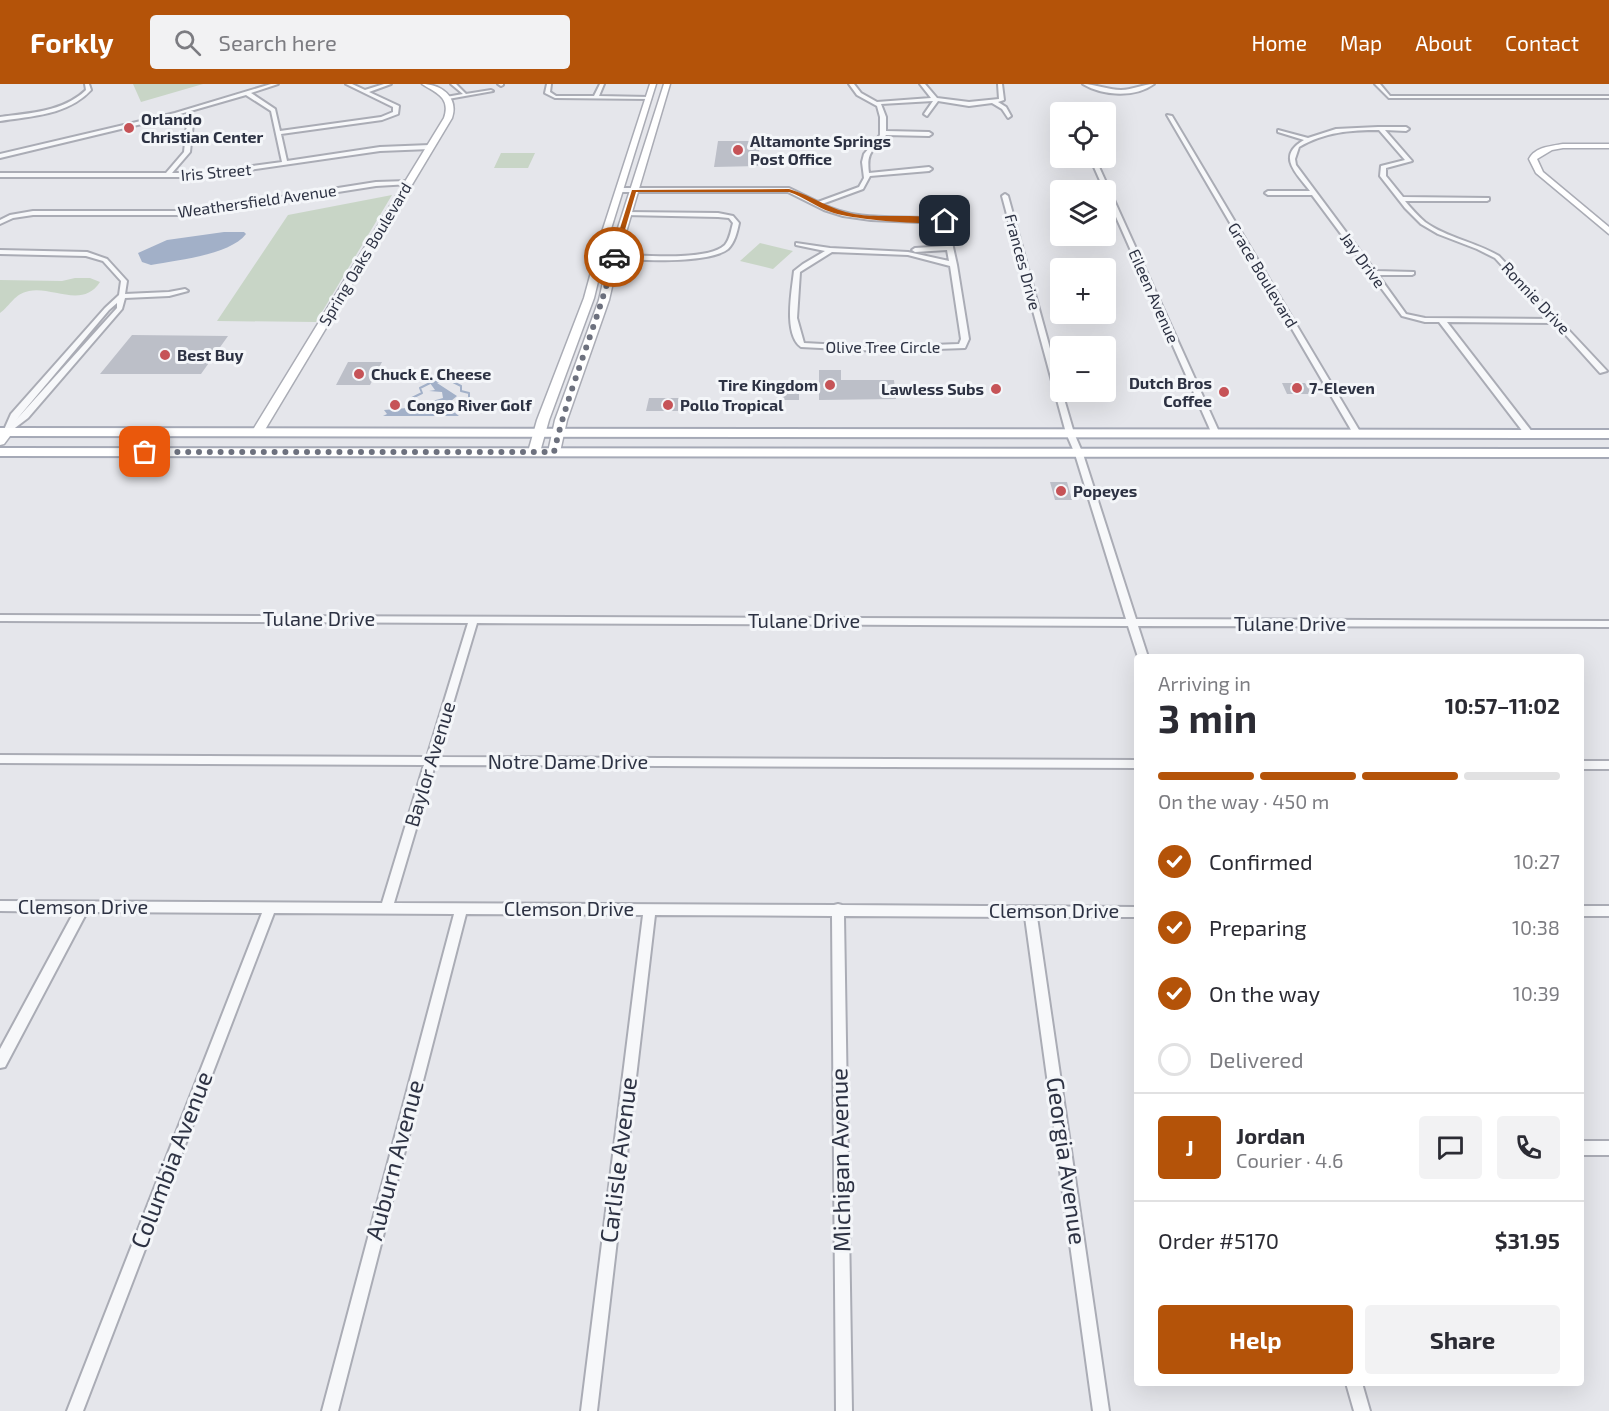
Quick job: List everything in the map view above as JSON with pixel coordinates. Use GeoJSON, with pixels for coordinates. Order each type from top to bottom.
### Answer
{"type":"FeatureCollection","features":[{"type":"Feature","properties":{"kind":"main road"},"geometry":{"type":"LineString","coordinates":[[425,84],[448,98]]}},
{"type":"Feature","properties":{"kind":"main road"},"geometry":{"type":"LineString","coordinates":[[534,452],[589,298],[606,232],[653,84]]}},
{"type":"Feature","properties":{"kind":"main road"},"geometry":{"type":"LineString","coordinates":[[554,452],[558,434],[604,300],[614,256],[667,84]]}},
{"type":"Feature","properties":{"kind":"main road","name":"Spring Oaks Boulevard"},"geometry":{"type":"LineString","coordinates":[[257,433],[451,112],[448,98]]}},
{"type":"Feature","properties":{"kind":"main road"},"geometry":{"type":"LineString","coordinates":[[638,133],[651,137]]}},
{"type":"Feature","properties":{"kind":"main road"},"geometry":{"type":"LineString","coordinates":[[1609,146],[1550,148],[1541,151],[1533,159],[1541,173],[1609,231]]}},
{"type":"Feature","properties":{"kind":"main road"},"geometry":{"type":"LineString","coordinates":[[606,232],[608,240],[606,248],[614,256]]}},
{"type":"Feature","properties":{"kind":"main road"},"geometry":{"type":"LineString","coordinates":[[167,452],[186,446],[241,442],[257,433]]}},
{"type":"Feature","properties":{"kind":"main road"},"geometry":{"type":"LineString","coordinates":[[2,435],[257,433],[1609,434]]}},
{"type":"Feature","properties":{"kind":"main road"},"geometry":{"type":"LineString","coordinates":[[1294,454],[1302,447],[1345,446],[1354,442],[1358,435]]}},
{"type":"Feature","properties":{"kind":"main road"},"geometry":{"type":"LineString","coordinates":[[1359,454],[1369,444],[1376,442],[1468,435]]}},
{"type":"Feature","properties":{"kind":"main road"},"geometry":{"type":"LineString","coordinates":[[0,452],[1609,453]]}},
{"type":"Feature","properties":{"kind":"street"},"geometry":{"type":"LineString","coordinates":[[0,119],[69,104],[85,95],[89,90],[87,84]]}},
{"type":"Feature","properties":{"kind":"street"},"geometry":{"type":"LineString","coordinates":[[0,156],[176,114],[276,84]]}},
{"type":"Feature","properties":{"kind":"street"},"geometry":{"type":"LineString","coordinates":[[279,133],[382,118],[396,113],[396,106],[348,84]]}},
{"type":"Feature","properties":{"kind":"street"},"geometry":{"type":"LineString","coordinates":[[366,91],[389,84]]}},
{"type":"Feature","properties":{"kind":"street"},"geometry":{"type":"LineString","coordinates":[[453,84],[465,94]]}},
{"type":"Feature","properties":{"kind":"street"},"geometry":{"type":"LineString","coordinates":[[549,84],[548,93],[555,97],[649,98]]}},
{"type":"Feature","properties":{"kind":"street"},"geometry":{"type":"LineString","coordinates":[[596,98],[602,84]]}},
{"type":"Feature","properties":{"kind":"street"},"geometry":{"type":"LineString","coordinates":[[851,84],[859,94],[877,103],[936,100],[969,104],[1002,100],[1000,84]]}},
{"type":"Feature","properties":{"kind":"street"},"geometry":{"type":"LineString","coordinates":[[922,84],[936,100]]}},
{"type":"Feature","properties":{"kind":"street"},"geometry":{"type":"LineString","coordinates":[[1085,84],[1093,88],[1122,91],[1146,89],[1152,84]]}},
{"type":"Feature","properties":{"kind":"street"},"geometry":{"type":"LineString","coordinates":[[1377,84],[1389,97],[1609,97]]}},
{"type":"Feature","properties":{"kind":"street"},"geometry":{"type":"LineString","coordinates":[[448,98],[491,91]]}},
{"type":"Feature","properties":{"kind":"street"},"geometry":{"type":"LineString","coordinates":[[247,93],[273,110],[285,164]]}},
{"type":"Feature","properties":{"kind":"street"},"geometry":{"type":"LineString","coordinates":[[927,114],[936,100]]}},
{"type":"Feature","properties":{"kind":"street"},"geometry":{"type":"LineString","coordinates":[[994,102],[1004,108],[1008,116]]}},
{"type":"Feature","properties":{"kind":"street"},"geometry":{"type":"LineString","coordinates":[[620,190],[789,190],[819,203],[861,188],[867,175],[863,162],[866,152],[883,133],[883,117],[877,103]]}},
{"type":"Feature","properties":{"kind":"street"},"geometry":{"type":"LineString","coordinates":[[167,176],[190,146],[190,123],[176,114]]}},
{"type":"Feature","properties":{"kind":"street","name":"Grace Boulevard"},"geometry":{"type":"LineString","coordinates":[[1169,116],[1358,435]]}},
{"type":"Feature","properties":{"kind":"street","name":"Ronnie Drive"},"geometry":{"type":"LineString","coordinates":[[1381,129],[1409,161],[1389,165],[1381,171],[1423,222],[1497,257],[1603,370]]}},
{"type":"Feature","properties":{"kind":"street"},"geometry":{"type":"LineString","coordinates":[[1280,131],[1307,139],[1334,131],[1406,129]]}},
{"type":"Feature","properties":{"kind":"street"},"geometry":{"type":"LineString","coordinates":[[883,133],[929,134]]}},
{"type":"Feature","properties":{"kind":"street","name":"Jay Drive"},"geometry":{"type":"LineString","coordinates":[[1307,139],[1298,146],[1292,159],[1296,171],[1404,315],[1417,320],[1442,321],[1558,321]]}},
{"type":"Feature","properties":{"kind":"street","name":"Iris Street"},"geometry":{"type":"LineString","coordinates":[[0,175],[215,174],[380,149],[430,147]]}},
{"type":"Feature","properties":{"kind":"street","name":"Eileen Avenue"},"geometry":{"type":"LineString","coordinates":[[1096,168],[1216,434]]}},
{"type":"Feature","properties":{"kind":"street"},"geometry":{"type":"LineString","coordinates":[[867,175],[929,169]]}},
{"type":"Feature","properties":{"kind":"street","name":"Weathersfield Avenue"},"geometry":{"type":"LineString","coordinates":[[0,222],[12,216],[33,213],[193,213],[375,184],[408,183]]}},
{"type":"Feature","properties":{"kind":"street"},"geometry":{"type":"LineString","coordinates":[[1268,193],[1313,193]]}},
{"type":"Feature","properties":{"kind":"street","name":"Frances Drive"},"geometry":{"type":"LineString","coordinates":[[1005,196],[1070,434],[1079,454],[1142,654]]}},
{"type":"Feature","properties":{"kind":"street"},"geometry":{"type":"LineString","coordinates":[[1403,199],[1487,199]]}},
{"type":"Feature","properties":{"kind":"street","name":"Olive Tree Circle"},"geometry":{"type":"LineString","coordinates":[[819,203],[832,211],[857,217],[945,221],[965,339],[962,346],[869,348],[801,345],[795,335],[793,313],[797,271],[802,266],[823,258],[830,250]]}},
{"type":"Feature","properties":{"kind":"street"},"geometry":{"type":"LineString","coordinates":[[614,256],[699,256],[718,252],[730,242],[736,223],[731,217],[718,214],[627,214]]}},
{"type":"Feature","properties":{"kind":"street"},"geometry":{"type":"LineString","coordinates":[[798,244],[830,250],[894,251],[950,248]]}},
{"type":"Feature","properties":{"kind":"street"},"geometry":{"type":"LineString","coordinates":[[894,251],[934,257],[954,265]]}},
{"type":"Feature","properties":{"kind":"street"},"geometry":{"type":"LineString","coordinates":[[0,252],[73,252],[100,257],[124,281],[120,308],[26,417],[2,435]]}},
{"type":"Feature","properties":{"kind":"street"},"geometry":{"type":"LineString","coordinates":[[1372,273],[1412,273]]}},
{"type":"Feature","properties":{"kind":"street"},"geometry":{"type":"LineString","coordinates":[[122,296],[185,291]]}},
{"type":"Feature","properties":{"kind":"street"},"geometry":{"type":"LineString","coordinates":[[1442,321],[1530,435]]}},
{"type":"Feature","properties":{"kind":"street","name":"Tulane Drive"},"geometry":{"type":"LineString","coordinates":[[0,618],[1609,624]]}},
{"type":"Feature","properties":{"kind":"street","name":"Baylor Avenue"},"geometry":{"type":"LineString","coordinates":[[386,909],[474,619]]}},
{"type":"Feature","properties":{"kind":"street","name":"Notre Dame Drive"},"geometry":{"type":"LineString","coordinates":[[0,759],[1134,764]]}},
{"type":"Feature","properties":{"kind":"street"},"geometry":{"type":"LineString","coordinates":[[1584,765],[1609,765]]}},
{"type":"Feature","properties":{"kind":"street","name":"Clemson Drive"},"geometry":{"type":"LineString","coordinates":[[0,906],[1134,912]]}},
{"type":"Feature","properties":{"kind":"street"},"geometry":{"type":"LineString","coordinates":[[0,1062],[83,907]]}},
{"type":"Feature","properties":{"kind":"street","name":"Columbia Avenue"},"geometry":{"type":"LineString","coordinates":[[75,1411],[270,908]]}},
{"type":"Feature","properties":{"kind":"street","name":"Auburn Avenue"},"geometry":{"type":"LineString","coordinates":[[330,1411],[461,909]]}},
{"type":"Feature","properties":{"kind":"street","name":"Carlisle Avenue"},"geometry":{"type":"LineString","coordinates":[[590,1411],[650,909]]}},
{"type":"Feature","properties":{"kind":"street","name":"Michigan Avenue"},"geometry":{"type":"LineString","coordinates":[[838,909],[844,1411]]}},
{"type":"Feature","properties":{"kind":"street"},"geometry":{"type":"LineString","coordinates":[[1584,911],[1609,911]]}},
{"type":"Feature","properties":{"kind":"street","name":"Georgia Avenue"},"geometry":{"type":"LineString","coordinates":[[1030,912],[1101,1411]]}},
{"type":"Feature","properties":{"kind":"street"},"geometry":{"type":"LineString","coordinates":[[1584,1148],[1609,1148]]}},
{"type":"Feature","properties":{"kind":"street"},"geometry":{"type":"LineString","coordinates":[[1355,1386],[1362,1411]]}},
{"type":"Feature","properties":{"kind":"green space"},"geometry":{"type":"Polygon","coordinates":[[[133,84],[203,84],[141,102],[133,84]]]}},
{"type":"Feature","properties":{"kind":"green space"},"geometry":{"type":"Polygon","coordinates":[[[501,153],[535,153],[528,168],[494,168],[501,153]]]}},
{"type":"Feature","properties":{"kind":"green space"},"geometry":{"type":"Polygon","coordinates":[[[392,195],[316,322],[217,321],[288,215],[392,195]]]}},
{"type":"Feature","properties":{"kind":"green space"},"geometry":{"type":"Polygon","coordinates":[[[760,243],[793,251],[773,269],[740,261],[760,243]]]}},
{"type":"Feature","properties":{"kind":"green space"},"geometry":{"type":"Polygon","coordinates":[[[90,278],[100,282],[93,290],[85,294],[67,295],[38,290],[24,292],[0,313],[0,280],[62,281],[90,278]]]}},
{"type":"Feature","properties":{"kind":"water"},"geometry":{"type":"Polygon","coordinates":[[[224,232],[244,232],[246,234],[228,247],[216,252],[175,261],[151,265],[142,262],[138,253],[167,240],[224,232]]]}},
{"type":"Feature","properties":{"kind":"water"},"geometry":{"type":"Polygon","coordinates":[[[434,381],[457,396],[451,401],[464,405],[454,412],[459,416],[383,416],[387,414],[384,410],[407,408],[443,398],[442,392],[429,391],[435,390],[430,383],[434,381]],[[454,403],[425,405],[409,411],[445,413],[457,405],[454,403]]]}},
{"type":"Feature","properties":{"kind":"building","name":"Altamonte Springs Post Office"},"geometry":{"type":"Polygon","coordinates":[[[718,141],[760,141],[758,166],[714,167],[718,141]]]}},
{"type":"Feature","properties":{"kind":"building","name":"Best Buy"},"geometry":{"type":"Polygon","coordinates":[[[132,335],[228,336],[201,374],[100,374],[132,335]]]}},
{"type":"Feature","properties":{"kind":"building","name":"Chuck E. Cheese"},"geometry":{"type":"Polygon","coordinates":[[[348,362],[382,362],[370,385],[336,385],[348,362]]]}},
{"type":"Feature","properties":{"kind":"building"},"geometry":{"type":"Polygon","coordinates":[[[819,370],[841,370],[841,380],[894,380],[896,399],[819,400],[819,370]]]}},
{"type":"Feature","properties":{"kind":"building"},"geometry":{"type":"Polygon","coordinates":[[[782,381],[799,381],[799,400],[781,400],[782,381]]]}},
{"type":"Feature","properties":{"kind":"building","name":"7-Eleven"},"geometry":{"type":"Polygon","coordinates":[[[1282,383],[1305,383],[1312,394],[1287,394],[1282,383]]]}},
{"type":"Feature","properties":{"kind":"building","name":"Pollo Tropical"},"geometry":{"type":"Polygon","coordinates":[[[649,398],[688,398],[687,411],[646,411],[649,398]]]}},
{"type":"Feature","properties":{"kind":"building","name":"Popeyes"},"geometry":{"type":"Polygon","coordinates":[[[1050,482],[1067,482],[1072,500],[1055,500],[1050,482]]]}},
{"type":"Feature","properties":{"kind":"waterway"},"geometry":{"type":"LineString","coordinates":[[405,379],[412,379]]}},
{"type":"Feature","properties":{"kind":"waterway"},"geometry":{"type":"LineString","coordinates":[[416,380],[429,379]]}},
{"type":"Feature","properties":{"kind":"waterway"},"geometry":{"type":"LineString","coordinates":[[431,379],[435,382],[451,381],[461,386],[461,391],[469,393],[469,399]]}},
{"type":"Feature","properties":{"kind":"waterway"},"geometry":{"type":"LineString","coordinates":[[412,398],[422,393],[420,388],[430,383]]}},
{"type":"Feature","properties":{"kind":"way so far"},"geometry":{"type":"LineString","coordinates":[[145,452],[554,452],[561,420],[604,300],[614,257]]}},
{"type":"Feature","properties":{"kind":"place","name":"Orlando Christian Center"},"geometry":{"type":"Point","coordinates":[129,128]}},
{"type":"Feature","properties":{"kind":"place","name":"Altamonte Springs Post Office"},"geometry":{"type":"Point","coordinates":[738,150]}},
{"type":"Feature","properties":{"kind":"place","name":"Best Buy"},"geometry":{"type":"Point","coordinates":[165,355]}},
{"type":"Feature","properties":{"kind":"place","name":"Chuck E. Cheese"},"geometry":{"type":"Point","coordinates":[359,374]}},
{"type":"Feature","properties":{"kind":"place","name":"Tire Kingdom"},"geometry":{"type":"Point","coordinates":[830,385]}},
{"type":"Feature","properties":{"kind":"place","name":"7-Eleven"},"geometry":{"type":"Point","coordinates":[1297,388]}},
{"type":"Feature","properties":{"kind":"place","name":"Lawless Subs"},"geometry":{"type":"Point","coordinates":[996,389]}},
{"type":"Feature","properties":{"kind":"place","name":"Dutch Bros Coffee"},"geometry":{"type":"Point","coordinates":[1224,392]}},
{"type":"Feature","properties":{"kind":"place","name":"Congo River Golf"},"geometry":{"type":"Point","coordinates":[395,405]}},
{"type":"Feature","properties":{"kind":"place","name":"Pollo Tropical"},"geometry":{"type":"Point","coordinates":[668,405]}},
{"type":"Feature","properties":{"kind":"place","name":"Popeyes"},"geometry":{"type":"Point","coordinates":[1061,491]}},
{"type":"Feature","properties":{"kind":"route"},"geometry":{"type":"LineString","coordinates":[[614,257],[633,191],[789,190],[808,196],[832,211],[857,217],[945,221]]}}]}
